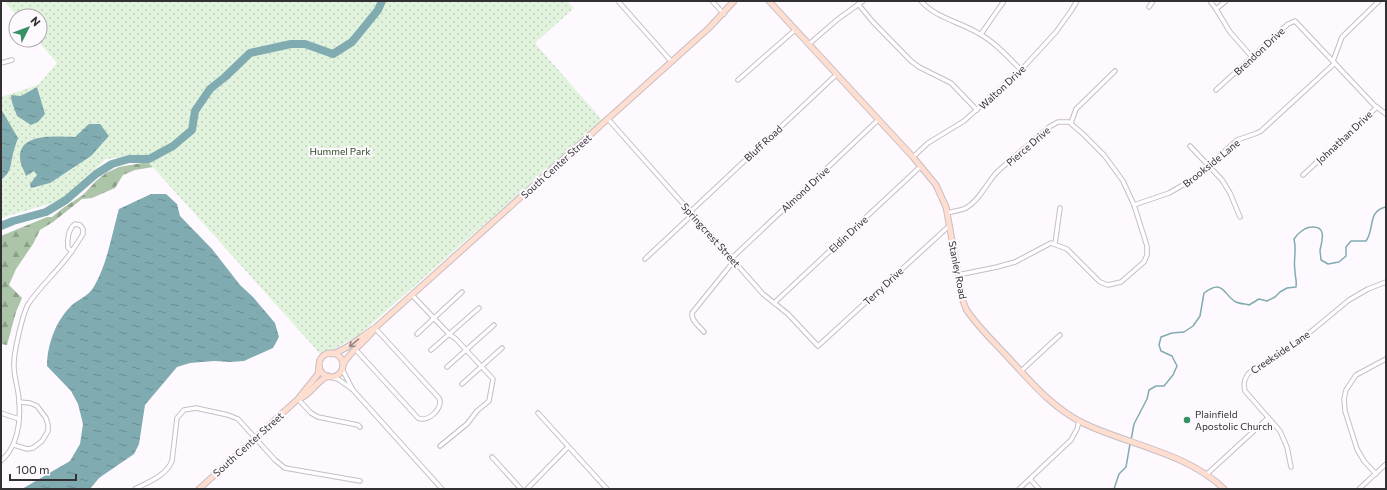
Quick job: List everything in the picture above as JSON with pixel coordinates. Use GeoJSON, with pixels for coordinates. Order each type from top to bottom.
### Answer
{"type":"FeatureCollection","features":[{"type":"Feature","properties":{"kind":"main road","name":"South Center Street"},"geometry":{"type":"LineString","coordinates":[[332,354],[349,347],[375,328],[608,119],[671,60],[724,14],[734,1]]}},
{"type":"Feature","properties":{"kind":"main road","name":"Stanley Road"},"geometry":{"type":"LineString","coordinates":[[768,1],[913,157],[940,191],[947,213],[958,275],[966,309],[1021,371],[1048,399],[1060,409],[1079,421],[1188,464],[1207,474],[1224,489]]}},
{"type":"Feature","properties":{"kind":"main road","name":"South Center Street"},"geometry":{"type":"LineString","coordinates":[[342,368],[345,359],[368,339],[375,328]]}},
{"type":"Feature","properties":{"kind":"main road"},"geometry":{"type":"LineString","coordinates":[[332,354],[341,359],[342,368],[338,375],[330,377],[322,373],[320,366],[323,357],[332,354]]}},
{"type":"Feature","properties":{"kind":"main road","name":"South Center Street"},"geometry":{"type":"LineString","coordinates":[[199,489],[298,399],[318,374],[320,366]]}},
{"type":"Feature","properties":{"kind":"main road","name":"South Center Street"},"geometry":{"type":"LineString","coordinates":[[298,399],[306,396],[320,380],[330,377]]}},
{"type":"Feature","properties":{"kind":"street"},"geometry":{"type":"LineString","coordinates":[[618,1],[671,60]]}},
{"type":"Feature","properties":{"kind":"street"},"geometry":{"type":"LineString","coordinates":[[712,1],[724,14]]}},
{"type":"Feature","properties":{"kind":"street"},"geometry":{"type":"LineString","coordinates":[[809,44],[838,19],[863,1]]}},
{"type":"Feature","properties":{"kind":"street"},"geometry":{"type":"LineString","coordinates":[[921,1],[937,14],[981,34],[1001,50],[1021,70]]}},
{"type":"Feature","properties":{"kind":"street"},"geometry":{"type":"LineString","coordinates":[[981,34],[1004,1]]}},
{"type":"Feature","properties":{"kind":"street","name":"Walton Drive"},"geometry":{"type":"LineString","coordinates":[[913,157],[928,143],[956,126],[977,110],[1021,70],[1056,32],[1071,12],[1077,1]]}},
{"type":"Feature","properties":{"kind":"street"},"geometry":{"type":"LineString","coordinates":[[1149,7],[1154,1]]}},
{"type":"Feature","properties":{"kind":"street"},"geometry":{"type":"LineString","coordinates":[[1210,1],[1230,32],[1252,57]]}},
{"type":"Feature","properties":{"kind":"street"},"geometry":{"type":"LineString","coordinates":[[1216,9],[1226,1]]}},
{"type":"Feature","properties":{"kind":"street","name":"Brookside Lane"},"geometry":{"type":"LineString","coordinates":[[1134,205],[1169,193],[1183,186],[1237,140],[1258,133],[1334,62],[1342,37],[1379,1]]}},
{"type":"Feature","properties":{"kind":"street"},"geometry":{"type":"LineString","coordinates":[[858,4],[873,22],[911,61],[919,67],[951,83],[977,110]]}},
{"type":"Feature","properties":{"kind":"street","name":"Brendon Drive"},"geometry":{"type":"LineString","coordinates":[[1216,90],[1293,21],[1298,24],[1334,62]]}},
{"type":"Feature","properties":{"kind":"street"},"geometry":{"type":"LineString","coordinates":[[738,80],[795,30]]}},
{"type":"Feature","properties":{"kind":"street"},"geometry":{"type":"LineString","coordinates":[[1,63],[12,60]]}},
{"type":"Feature","properties":{"kind":"street","name":"Johnathan Drive"},"geometry":{"type":"LineString","coordinates":[[1303,175],[1377,107],[1334,62]]}},
{"type":"Feature","properties":{"kind":"street"},"geometry":{"type":"LineString","coordinates":[[958,275],[1015,262],[1051,243],[1067,249],[1096,279],[1104,284],[1112,285],[1121,282],[1144,262],[1147,255],[1147,246],[1134,205],[1123,181],[1112,164],[1071,123],[1076,109],[1115,71]]}},
{"type":"Feature","properties":{"kind":"street","name":"Bluff Road"},"geometry":{"type":"LineString","coordinates":[[645,259],[836,75]]}},
{"type":"Feature","properties":{"kind":"street"},"geometry":{"type":"LineString","coordinates":[[1377,107],[1386,114]]}},
{"type":"Feature","properties":{"kind":"street","name":"Springcrest Street"},"geometry":{"type":"LineString","coordinates":[[608,119],[763,294],[788,314],[818,346]]}},
{"type":"Feature","properties":{"kind":"street","name":"Almond Drive"},"geometry":{"type":"LineString","coordinates":[[704,332],[693,320],[692,313],[733,260],[878,120]]}},
{"type":"Feature","properties":{"kind":"street","name":"Pierce Drive"},"geometry":{"type":"LineString","coordinates":[[947,213],[962,209],[970,204],[977,198],[987,183],[998,171],[1049,127],[1058,122],[1071,123]]}},
{"type":"Feature","properties":{"kind":"street"},"geometry":{"type":"LineString","coordinates":[[1190,146],[1226,187],[1240,217]]}},
{"type":"Feature","properties":{"kind":"street","name":"Eldin Drive"},"geometry":{"type":"LineString","coordinates":[[774,303],[921,166]]}},
{"type":"Feature","properties":{"kind":"street"},"geometry":{"type":"LineString","coordinates":[[1055,244],[1060,208]]}},
{"type":"Feature","properties":{"kind":"street"},"geometry":{"type":"LineString","coordinates":[[1,461],[9,454],[14,445],[19,418],[19,402],[14,362],[26,308],[72,251],[83,234],[83,229],[80,225],[75,224],[69,230],[67,243],[68,248],[72,251]]}},
{"type":"Feature","properties":{"kind":"street","name":"Terry Drive"},"geometry":{"type":"LineString","coordinates":[[818,346],[949,226]]}},
{"type":"Feature","properties":{"kind":"street","name":"Creekside Lane"},"geometry":{"type":"LineString","coordinates":[[1291,467],[1289,454],[1284,439],[1276,426],[1245,391],[1245,380],[1248,373],[1303,338],[1349,300],[1368,289],[1386,282]]}},
{"type":"Feature","properties":{"kind":"street"},"geometry":{"type":"LineString","coordinates":[[417,334],[462,292]]}},
{"type":"Feature","properties":{"kind":"street"},"geometry":{"type":"LineString","coordinates":[[412,295],[493,379],[489,401],[477,411],[467,424],[440,446]]}},
{"type":"Feature","properties":{"kind":"street"},"geometry":{"type":"LineString","coordinates":[[431,350],[479,308]]}},
{"type":"Feature","properties":{"kind":"street"},"geometry":{"type":"LineString","coordinates":[[447,368],[494,325]]}},
{"type":"Feature","properties":{"kind":"street"},"geometry":{"type":"LineString","coordinates":[[356,350],[418,418],[424,420],[439,408],[441,403],[440,400],[375,328]]}},
{"type":"Feature","properties":{"kind":"street"},"geometry":{"type":"LineString","coordinates":[[1021,371],[1060,335]]}},
{"type":"Feature","properties":{"kind":"street"},"geometry":{"type":"LineString","coordinates":[[462,384],[502,348]]}},
{"type":"Feature","properties":{"kind":"street"},"geometry":{"type":"LineString","coordinates":[[1376,474],[1361,457],[1357,449],[1345,411],[1344,400],[1346,390],[1356,375],[1386,359]]}},
{"type":"Feature","properties":{"kind":"street"},"geometry":{"type":"LineString","coordinates":[[342,368],[353,390]]}},
{"type":"Feature","properties":{"kind":"street"},"geometry":{"type":"LineString","coordinates":[[330,377],[338,379],[353,390],[442,489]]}},
{"type":"Feature","properties":{"kind":"street"},"geometry":{"type":"LineString","coordinates":[[298,399],[311,413],[318,417],[358,425],[360,427]]}},
{"type":"Feature","properties":{"kind":"street"},"geometry":{"type":"LineString","coordinates":[[14,445],[27,449],[36,447],[46,436],[48,425],[44,415],[36,406],[32,403],[19,402]]}},
{"type":"Feature","properties":{"kind":"street"},"geometry":{"type":"LineString","coordinates":[[135,489],[162,474],[170,466],[172,461],[175,423],[177,418],[184,410],[196,408],[233,416],[238,419],[277,463],[285,468],[360,481]]}},
{"type":"Feature","properties":{"kind":"street"},"geometry":{"type":"LineString","coordinates":[[1,413],[19,418]]}},
{"type":"Feature","properties":{"kind":"street"},"geometry":{"type":"LineString","coordinates":[[538,413],[607,489]]}},
{"type":"Feature","properties":{"kind":"street"},"geometry":{"type":"LineString","coordinates":[[1207,474],[1268,418]]}},
{"type":"Feature","properties":{"kind":"street"},"geometry":{"type":"LineString","coordinates":[[1019,489],[1071,440],[1077,429],[1079,421]]}},
{"type":"Feature","properties":{"kind":"street"},"geometry":{"type":"LineString","coordinates":[[527,489],[568,447]]}},
{"type":"Feature","properties":{"kind":"street"},"geometry":{"type":"LineString","coordinates":[[492,456],[521,489]]}},
{"type":"Feature","properties":{"kind":"street"},"geometry":{"type":"LineString","coordinates":[[1359,489],[1386,464]]}},
{"type":"Feature","properties":{"kind":"street"},"geometry":{"type":"LineString","coordinates":[[1030,479],[1039,489]]}},
{"type":"Feature","properties":{"kind":"green space","name":"Hummel Park"},"geometry":{"type":"Polygon","coordinates":[[[4,1],[567,1],[574,8],[535,43],[602,120],[359,335],[322,356],[142,155],[106,159],[59,201],[1,218],[1,97],[38,85],[57,63],[44,48],[48,48],[48,8],[10,8],[4,1]]]}},
{"type":"Feature","properties":{"kind":"green space"},"geometry":{"type":"Polygon","coordinates":[[[148,162],[153,167],[135,170],[123,175],[115,188],[92,198],[82,199],[53,222],[40,230],[33,244],[16,269],[9,285],[22,298],[16,312],[7,345],[1,344],[1,236],[47,217],[52,217],[83,195],[106,173],[119,167],[148,162]]]}},
{"type":"Feature","properties":{"kind":"water"},"geometry":{"type":"Polygon","coordinates":[[[37,87],[45,114],[38,122],[31,125],[17,116],[12,103],[11,95],[21,96],[37,87]]]}},
{"type":"Feature","properties":{"kind":"water"},"geometry":{"type":"Polygon","coordinates":[[[1,109],[18,138],[13,152],[10,168],[1,180],[1,109]]]}},
{"type":"Feature","properties":{"kind":"water"},"geometry":{"type":"Polygon","coordinates":[[[89,124],[100,124],[109,136],[91,156],[50,183],[31,188],[30,184],[37,175],[34,171],[26,176],[21,165],[20,158],[21,150],[26,144],[32,140],[40,138],[75,137],[89,124]]]}},
{"type":"Feature","properties":{"kind":"water"},"geometry":{"type":"Polygon","coordinates":[[[151,194],[166,194],[177,204],[180,216],[212,249],[240,285],[253,297],[275,323],[279,337],[273,348],[244,361],[190,363],[177,367],[145,405],[139,444],[134,454],[99,478],[90,489],[22,489],[70,461],[80,444],[83,424],[78,404],[71,391],[47,366],[47,358],[51,341],[57,325],[66,311],[89,293],[98,279],[106,260],[119,209],[151,194]]]}},
{"type":"Feature","properties":{"kind":"waterway"},"geometry":{"type":"LineString","coordinates":[[1,226],[13,221],[46,212],[66,200],[96,174],[112,164],[129,159],[149,159],[173,146],[192,130],[195,111],[210,89],[250,53],[291,44],[305,44],[333,54],[352,42],[378,10],[382,1]]}},
{"type":"Feature","properties":{"kind":"waterway"},"geometry":{"type":"LineString","coordinates":[[1131,440],[1134,424],[1147,399],[1149,390],[1156,386],[1164,386],[1173,375],[1177,366],[1172,356],[1161,351],[1159,345],[1161,337],[1172,333],[1184,332],[1193,326],[1200,316],[1204,293],[1219,287],[1223,289],[1232,299],[1239,303],[1249,305],[1259,299],[1267,301],[1287,288],[1296,287],[1294,239],[1302,231],[1312,227],[1317,227],[1320,229],[1322,231],[1320,250],[1321,260],[1328,264],[1339,262],[1346,256],[1346,247],[1351,241],[1366,241],[1369,236],[1372,221],[1376,212],[1386,207]]}},
{"type":"Feature","properties":{"kind":"waterway"},"geometry":{"type":"LineString","coordinates":[[1114,489],[1119,474],[1126,467],[1130,444]]}},
{"type":"Feature","properties":{"kind":"place","name":"Plainfield Apostolic Church"},"geometry":{"type":"Point","coordinates":[1187,420]}}]}
